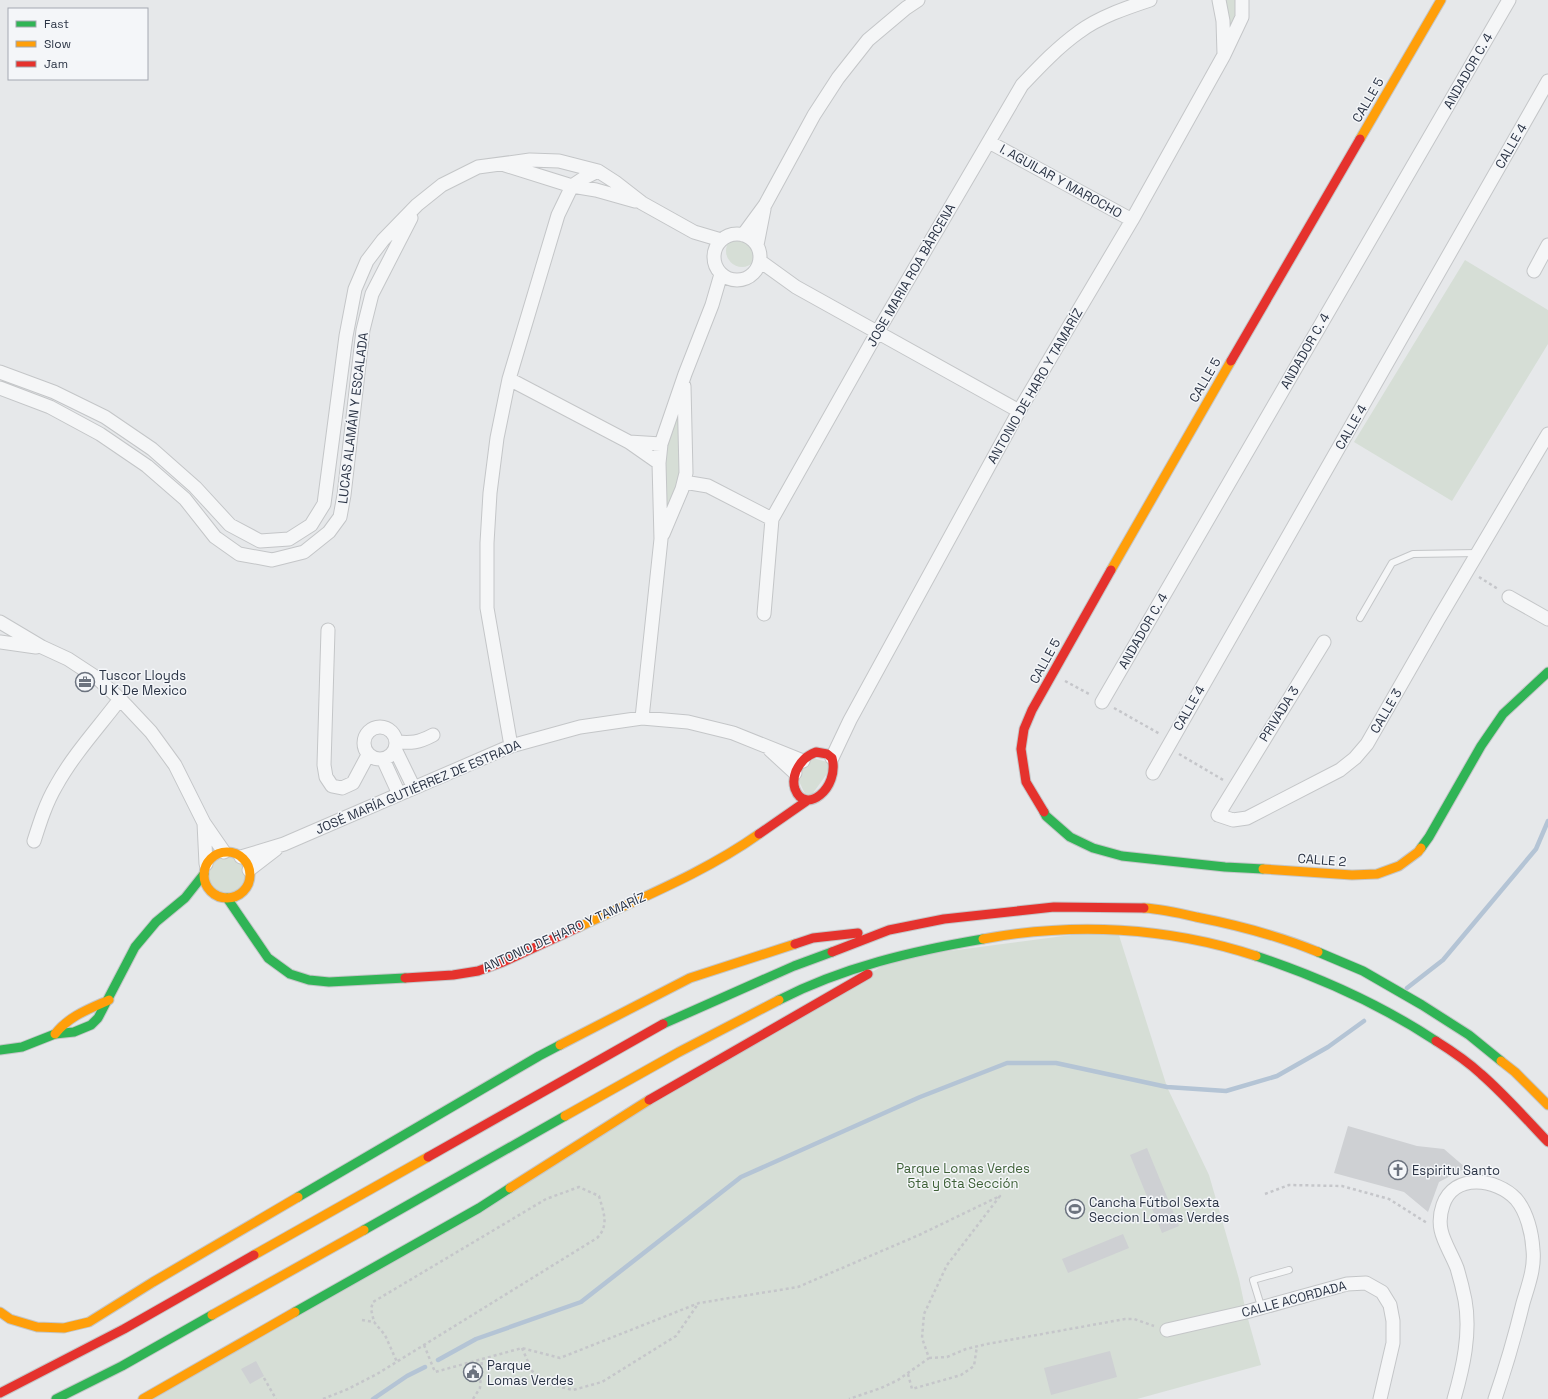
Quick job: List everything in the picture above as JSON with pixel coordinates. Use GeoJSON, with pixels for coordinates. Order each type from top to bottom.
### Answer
{"type":"FeatureCollection","features":[{"type":"Feature","properties":{"kind":"main road","name":"CALLE 5"},"geometry":{"type":"LineString","coordinates":[[1026,782],[1021,749],[1024,729],[1032,710],[1165,475],[1441,0]]}},
{"type":"Feature","properties":{"kind":"main road","name":"CALLE 2"},"geometry":{"type":"LineString","coordinates":[[1026,782],[1046,816],[1070,837],[1093,848],[1115,854],[1225,867],[1352,875],[1377,874],[1399,866],[1418,852],[1429,838],[1481,746],[1503,714],[1548,672]]}},
{"type":"Feature","properties":{"kind":"main road"},"geometry":{"type":"LineString","coordinates":[[816,752],[827,755],[834,771],[829,784],[816,798],[808,800],[799,796],[796,793],[793,779],[795,773],[806,756],[816,752]]}},
{"type":"Feature","properties":{"kind":"main road","name":"ANTONIO DE HARO Y TAMARÍZ"},"geometry":{"type":"LineString","coordinates":[[784,817],[796,793]]}},
{"type":"Feature","properties":{"kind":"main road","name":"ANTONIO DE HARO Y TAMARÍZ"},"geometry":{"type":"LineString","coordinates":[[227,898],[250,929],[268,958],[290,974],[309,980],[329,982],[453,975],[478,971],[503,962],[709,866],[740,848],[808,800]]}},
{"type":"Feature","properties":{"kind":"main road"},"geometry":{"type":"LineString","coordinates":[[0,1050],[22,1046],[55,1034],[74,1032],[91,1024],[102,1013],[135,947],[156,922],[185,898],[205,869],[214,856],[224,852],[232,853],[241,857],[245,862],[249,870],[249,878],[244,899],[236,896],[227,898],[212,893],[205,884],[205,869]]}},
{"type":"Feature","properties":{"kind":"main road"},"geometry":{"type":"LineString","coordinates":[[185,898],[212,893]]}},
{"type":"Feature","properties":{"kind":"main road","name":"ANTONIO DE HARO Y TAMARÍZ"},"geometry":{"type":"LineString","coordinates":[[244,899],[250,929]]}},
{"type":"Feature","properties":{"kind":"main road"},"geometry":{"type":"LineString","coordinates":[[0,1312],[10,1319],[37,1327],[64,1328],[89,1322],[160,1278],[539,1056],[690,978],[813,938],[889,930],[944,919],[1054,907],[1111,907],[1158,910],[1229,923],[1300,945],[1363,971],[1422,1005],[1469,1035],[1515,1072],[1548,1105]]}},
{"type":"Feature","properties":{"kind":"main road"},"geometry":{"type":"LineString","coordinates":[[56,1399],[122,1366],[677,1053],[787,996],[823,979],[857,967],[948,944],[1001,935],[1060,930],[1117,929],[1153,932],[1222,946],[1295,969],[1356,994],[1412,1026],[1458,1055],[1494,1086],[1548,1142]]}},
{"type":"Feature","properties":{"kind":"main road"},"geometry":{"type":"LineString","coordinates":[[0,1393],[124,1330],[661,1024],[794,966],[889,930]]}},
{"type":"Feature","properties":{"kind":"main road"},"geometry":{"type":"LineString","coordinates":[[143,1399],[479,1208],[662,1092],[896,958]]}},
{"type":"Feature","properties":{"kind":"main road"},"geometry":{"type":"LineString","coordinates":[[55,1034],[61,1026],[76,1014],[109,1000]]}},
{"type":"Feature","properties":{"kind":"street"},"geometry":{"type":"LineString","coordinates":[[743,235],[765,205],[814,115],[838,78],[868,40],[906,8],[918,0]]}},
{"type":"Feature","properties":{"kind":"street","name":"JOSE MARIA ROA BÀRCENA"},"geometry":{"type":"LineString","coordinates":[[764,614],[772,519],[878,331],[1022,85],[1049,56],[1080,31],[1120,10],[1150,0]]}},
{"type":"Feature","properties":{"kind":"street"},"geometry":{"type":"LineString","coordinates":[[1219,0],[1223,21],[1224,56]]}},
{"type":"Feature","properties":{"kind":"street","name":"ANTONIO DE HARO Y TAMARÍZ"},"geometry":{"type":"LineString","coordinates":[[827,755],[850,720],[1019,411],[1132,220],[1224,56],[1242,17],[1242,0]]}},
{"type":"Feature","properties":{"kind":"street","name":"ANDADOR C. 4"},"geometry":{"type":"LineString","coordinates":[[1102,702],[1509,0]]}},
{"type":"Feature","properties":{"kind":"street","name":"CALLE 4"},"geometry":{"type":"LineString","coordinates":[[1153,773],[1548,81]]}},
{"type":"Feature","properties":{"kind":"street","name":"I. AGUILAR Y MAROCHO"},"geometry":{"type":"LineString","coordinates":[[989,142],[1132,220]]}},
{"type":"Feature","properties":{"kind":"street","name":"LUCAS ALAMÁN Y ESCALADA"},"geometry":{"type":"LineString","coordinates":[[0,372],[54,392],[105,417],[152,449],[195,487],[230,526],[260,541],[289,539],[311,525],[324,504],[346,336],[354,289],[367,261],[379,245],[417,205],[442,185],[478,167],[530,160],[559,161],[598,172],[615,182],[642,203],[694,232],[721,240]]}},
{"type":"Feature","properties":{"kind":"street","name":"LUCAS ALAMÁN Y ESCALADA"},"geometry":{"type":"LineString","coordinates":[[502,164],[572,186],[612,194],[642,203]]}},
{"type":"Feature","properties":{"kind":"street"},"geometry":{"type":"LineString","coordinates":[[511,746],[494,657],[487,608],[487,543],[490,493],[497,438],[509,379],[558,215],[572,186],[584,178],[598,172]]}},
{"type":"Feature","properties":{"kind":"street","name":"LUCAS ALAMÁN Y ESCALADA"},"geometry":{"type":"LineString","coordinates":[[0,388],[50,407],[100,434],[147,466],[185,499],[215,537],[239,554],[272,560],[304,552],[329,532],[340,517],[344,495],[363,330],[368,309],[372,294],[417,205]]}},
{"type":"Feature","properties":{"kind":"street"},"geometry":{"type":"LineString","coordinates":[[757,245],[765,205]]}},
{"type":"Feature","properties":{"kind":"street","name":"LUCAS ALAMÁN Y ESCALADA"},"geometry":{"type":"LineString","coordinates":[[694,232],[714,254]]}},
{"type":"Feature","properties":{"kind":"street"},"geometry":{"type":"LineString","coordinates":[[734,234],[743,235],[750,238],[757,245],[760,252],[757,267],[749,277],[739,280],[727,277],[716,268],[714,254],[721,240],[727,236],[734,234]]}},
{"type":"Feature","properties":{"kind":"street"},"geometry":{"type":"LineString","coordinates":[[1534,271],[1548,245]]}},
{"type":"Feature","properties":{"kind":"street"},"geometry":{"type":"LineString","coordinates":[[757,267],[878,331],[1019,411]]}},
{"type":"Feature","properties":{"kind":"street"},"geometry":{"type":"LineString","coordinates":[[642,718],[661,539],[660,463],[662,440],[685,374],[712,305],[727,277]]}},
{"type":"Feature","properties":{"kind":"street"},"geometry":{"type":"LineString","coordinates":[[661,539],[683,486],[686,461],[685,374]]}},
{"type":"Feature","properties":{"kind":"street"},"geometry":{"type":"LineString","coordinates":[[509,379],[629,442],[660,463]]}},
{"type":"Feature","properties":{"kind":"street"},"geometry":{"type":"LineString","coordinates":[[629,442],[662,440],[669,434],[675,433],[685,439]]}},
{"type":"Feature","properties":{"kind":"street","name":"CALLE 3"},"geometry":{"type":"LineString","coordinates":[[1234,786],[1218,815],[1233,820],[1247,818],[1340,770],[1355,758],[1367,744],[1438,620],[1548,434]]}},
{"type":"Feature","properties":{"kind":"street"},"geometry":{"type":"LineString","coordinates":[[686,461],[708,486],[772,519]]}},
{"type":"Feature","properties":{"kind":"street"},"geometry":{"type":"LineString","coordinates":[[660,483],[670,492],[676,492],[683,486],[708,486]]}},
{"type":"Feature","properties":{"kind":"street"},"geometry":{"type":"LineString","coordinates":[[1509,596],[1548,619]]}},
{"type":"Feature","properties":{"kind":"street"},"geometry":{"type":"LineString","coordinates":[[0,622],[42,647],[68,659],[96,678],[152,732],[175,765],[204,824],[224,852]]}},
{"type":"Feature","properties":{"kind":"street"},"geometry":{"type":"LineString","coordinates":[[328,630],[324,766],[326,777],[332,786],[342,788],[353,783],[368,755]]}},
{"type":"Feature","properties":{"kind":"street"},"geometry":{"type":"LineString","coordinates":[[0,642],[42,647]]}},
{"type":"Feature","properties":{"kind":"street","name":"PRIVADA 3"},"geometry":{"type":"LineString","coordinates":[[1234,786],[1324,642]]}},
{"type":"Feature","properties":{"kind":"street"},"geometry":{"type":"LineString","coordinates":[[34,841],[50,799],[69,764],[120,700]]}},
{"type":"Feature","properties":{"kind":"street","name":"JOSÉ MARÍA GUTIÉRREZ DE ESTRADA"},"geometry":{"type":"LineString","coordinates":[[241,857],[284,844],[511,746],[580,727],[642,718],[688,722],[733,733],[803,761]]}},
{"type":"Feature","properties":{"kind":"street"},"geometry":{"type":"LineString","coordinates":[[395,745],[391,755],[383,759],[375,759],[368,755],[364,749],[363,741],[366,734],[372,729],[380,727],[388,729],[393,735],[395,745],[414,788]]}},
{"type":"Feature","properties":{"kind":"street"},"geometry":{"type":"LineString","coordinates":[[395,745],[412,744],[433,735]]}},
{"type":"Feature","properties":{"kind":"street","name":"JOSÉ MARÍA GUTIÉRREZ DE ESTRADA"},"geometry":{"type":"LineString","coordinates":[[765,745],[795,773]]}},
{"type":"Feature","properties":{"kind":"street"},"geometry":{"type":"LineString","coordinates":[[383,759],[399,794]]}},
{"type":"Feature","properties":{"kind":"street"},"geometry":{"type":"LineString","coordinates":[[204,824],[205,869]]}},
{"type":"Feature","properties":{"kind":"street","name":"JOSÉ MARÍA GUTIÉRREZ DE ESTRADA"},"geometry":{"type":"LineString","coordinates":[[249,870],[284,844]]}},
{"type":"Feature","properties":{"kind":"street"},"geometry":{"type":"LineString","coordinates":[[1454,1399],[1463,1369],[1467,1327],[1465,1301],[1457,1269],[1440,1231],[1441,1213],[1447,1197],[1453,1191],[1460,1186],[1476,1182],[1497,1186],[1506,1190],[1522,1208],[1526,1218],[1533,1250],[1532,1272],[1510,1356],[1495,1399]]}},
{"type":"Feature","properties":{"kind":"street","name":"CALLE ACORDADA"},"geometry":{"type":"LineString","coordinates":[[1166,1330],[1246,1312],[1261,1306],[1347,1284],[1366,1283],[1382,1292],[1390,1305],[1393,1321],[1393,1343],[1380,1399]]}},
{"type":"Feature","properties":{"kind":"lane"},"geometry":{"type":"LineString","coordinates":[[1360,618],[1392,563],[1413,554],[1478,553]]}},
{"type":"Feature","properties":{"kind":"lane"},"geometry":{"type":"LineString","coordinates":[[1261,1306],[1253,1280],[1289,1270]]}},
{"type":"Feature","properties":{"kind":"path"},"geometry":{"type":"LineString","coordinates":[[1468,570],[1509,596]]}},
{"type":"Feature","properties":{"kind":"path"},"geometry":{"type":"LineString","coordinates":[[1167,747],[1234,786]]}},
{"type":"Feature","properties":{"kind":"path"},"geometry":{"type":"LineString","coordinates":[[1265,1194],[1289,1186],[1342,1186],[1388,1199],[1440,1231]]}},
{"type":"Feature","properties":{"kind":"path"},"geometry":{"type":"LineString","coordinates":[[323,1399],[348,1389],[397,1362],[597,1238],[602,1233],[605,1217],[599,1196],[579,1187],[546,1199],[373,1302],[371,1309],[374,1322],[384,1335],[397,1362]]}},
{"type":"Feature","properties":{"kind":"path"},"geometry":{"type":"LineString","coordinates":[[424,1345],[435,1372],[522,1348],[560,1358],[699,1303],[798,1287],[919,1235],[1000,1196],[947,1265],[924,1314],[922,1338],[929,1358]]}},
{"type":"Feature","properties":{"kind":"path"},"geometry":{"type":"LineString","coordinates":[[522,1348],[532,1371],[549,1384],[573,1390],[602,1382],[676,1336],[699,1303]]}},
{"type":"Feature","properties":{"kind":"path"},"geometry":{"type":"LineString","coordinates":[[849,1399],[881,1388],[898,1380],[929,1358],[947,1357],[978,1346],[1125,1319],[1134,1319],[1166,1330]]}},
{"type":"Feature","properties":{"kind":"path"},"geometry":{"type":"LineString","coordinates":[[362,1320],[374,1322]]}},
{"type":"Feature","properties":{"kind":"path"},"geometry":{"type":"LineString","coordinates":[[908,1374],[912,1389],[961,1375],[974,1366],[978,1346]]}},
{"type":"Feature","properties":{"kind":"path"},"geometry":{"type":"LineString","coordinates":[[473,1399],[480,1388],[482,1359]]}},
{"type":"Feature","properties":{"kind":"path"},"geometry":{"type":"LineString","coordinates":[[264,1378],[276,1399]]}},
{"type":"Feature","properties":{"kind":"green space"},"geometry":{"type":"Polygon","coordinates":[[[1219,0],[1242,0],[1224,55],[1219,0]]]}},
{"type":"Feature","properties":{"kind":"green space"},"geometry":{"type":"Polygon","coordinates":[[[739,235],[745,235],[755,242],[758,251],[757,257],[751,264],[745,267],[739,267],[729,260],[726,254],[726,248],[733,238],[739,235]]]}},
{"type":"Feature","properties":{"kind":"green space"},"geometry":{"type":"Polygon","coordinates":[[[1465,260],[1548,310],[1548,344],[1452,501],[1354,442],[1465,260]]]}},
{"type":"Feature","properties":{"kind":"green space"},"geometry":{"type":"Polygon","coordinates":[[[685,374],[686,461],[661,539],[659,463],[685,374]]]}},
{"type":"Feature","properties":{"kind":"green space"},"geometry":{"type":"Polygon","coordinates":[[[806,756],[834,764],[808,800],[795,773],[806,756]]]}},
{"type":"Feature","properties":{"kind":"green space"},"geometry":{"type":"Polygon","coordinates":[[[223,853],[231,853],[236,854],[243,859],[248,866],[248,884],[243,891],[236,896],[223,897],[215,894],[208,887],[205,879],[205,871],[208,863],[215,856],[223,853]]]}},
{"type":"Feature","properties":{"kind":"green space","name":"Parque Lomas Verdes 5ta y 6ta Sección"},"geometry":{"type":"Polygon","coordinates":[[[1117,929],[1167,1087],[1209,1175],[1239,1279],[1246,1312],[1261,1365],[1137,1399],[145,1399],[896,958],[1117,929]]]}},
{"type":"Feature","properties":{"kind":"building","name":"Espiritu Santo"},"geometry":{"type":"Polygon","coordinates":[[[1348,1126],[1417,1146],[1444,1149],[1466,1168],[1439,1182],[1428,1212],[1404,1192],[1334,1173],[1348,1126]]]}},
{"type":"Feature","properties":{"kind":"building"},"geometry":{"type":"Polygon","coordinates":[[[1147,1148],[1179,1226],[1162,1233],[1130,1155],[1147,1148]]]}},
{"type":"Feature","properties":{"kind":"building"},"geometry":{"type":"Polygon","coordinates":[[[1123,1234],[1129,1248],[1068,1273],[1062,1259],[1123,1234]]]}},
{"type":"Feature","properties":{"kind":"building"},"geometry":{"type":"Polygon","coordinates":[[[1110,1351],[1117,1377],[1051,1395],[1044,1368],[1110,1351]]]}},
{"type":"Feature","properties":{"kind":"building"},"geometry":{"type":"Polygon","coordinates":[[[256,1361],[264,1376],[250,1384],[241,1369],[256,1361]]]}},
{"type":"Feature","properties":{"kind":"waterway"},"geometry":{"type":"LineString","coordinates":[[1407,988],[1443,960],[1536,849],[1548,821]]}},
{"type":"Feature","properties":{"kind":"waterway"},"geometry":{"type":"LineString","coordinates":[[438,1360],[476,1339],[581,1302],[741,1177],[920,1097],[1007,1063],[1056,1063],[1167,1087],[1226,1091],[1277,1076],[1328,1047],[1364,1021]]}},
{"type":"Feature","properties":{"kind":"waterway"},"geometry":{"type":"LineString","coordinates":[[373,1399],[407,1376],[425,1367]]}},
{"type":"Feature","properties":{"kind":"traffic: fast"},"geometry":{"type":"LineString","coordinates":[[1421,848],[1429,837],[1481,746],[1503,714],[1548,672]]}},
{"type":"Feature","properties":{"kind":"traffic: fast"},"geometry":{"type":"LineString","coordinates":[[1044,812],[1046,816],[1070,837],[1093,848],[1122,856],[1225,867],[1263,869]]}},
{"type":"Feature","properties":{"kind":"traffic: fast"},"geometry":{"type":"LineString","coordinates":[[0,1050],[22,1047],[55,1034],[74,1032],[91,1025],[98,1018],[135,947],[156,922],[185,898],[204,874]]}},
{"type":"Feature","properties":{"kind":"traffic: fast"},"geometry":{"type":"LineString","coordinates":[[227,898],[268,958],[290,974],[309,980],[329,982],[405,978]]}},
{"type":"Feature","properties":{"kind":"traffic: fast"},"geometry":{"type":"LineString","coordinates":[[779,1000],[803,988],[853,969],[905,955],[983,939]]}},
{"type":"Feature","properties":{"kind":"traffic: fast"},"geometry":{"type":"LineString","coordinates":[[663,1024],[794,966],[832,952]]}},
{"type":"Feature","properties":{"kind":"traffic: fast"},"geometry":{"type":"LineString","coordinates":[[1318,952],[1363,971],[1422,1005],[1469,1035],[1501,1061]]}},
{"type":"Feature","properties":{"kind":"traffic: fast"},"geometry":{"type":"LineString","coordinates":[[1256,956],[1280,964],[1349,992],[1393,1015],[1436,1041]]}},
{"type":"Feature","properties":{"kind":"traffic: fast"},"geometry":{"type":"LineString","coordinates":[[298,1197],[560,1045]]}},
{"type":"Feature","properties":{"kind":"traffic: fast"},"geometry":{"type":"LineString","coordinates":[[364,1230],[565,1116]]}},
{"type":"Feature","properties":{"kind":"traffic: fast"},"geometry":{"type":"LineString","coordinates":[[295,1312],[479,1208],[510,1188]]}},
{"type":"Feature","properties":{"kind":"traffic: fast"},"geometry":{"type":"LineString","coordinates":[[56,1399],[122,1366],[212,1315]]}},
{"type":"Feature","properties":{"kind":"traffic: slow"},"geometry":{"type":"LineString","coordinates":[[1360,139],[1441,0]]}},
{"type":"Feature","properties":{"kind":"traffic: slow"},"geometry":{"type":"LineString","coordinates":[[1111,570],[1231,361]]}},
{"type":"Feature","properties":{"kind":"traffic: slow"},"geometry":{"type":"LineString","coordinates":[[579,927],[694,873],[738,848],[759,834]]}},
{"type":"Feature","properties":{"kind":"traffic: slow"},"geometry":{"type":"LineString","coordinates":[[1263,869],[1352,875],[1377,874],[1399,866],[1421,848]]}},
{"type":"Feature","properties":{"kind":"traffic: slow"},"geometry":{"type":"LineString","coordinates":[[227,852],[240,856],[246,862],[250,875],[246,888],[240,894],[227,898],[214,894],[208,888],[204,875],[208,862],[214,856],[227,852]]}},
{"type":"Feature","properties":{"kind":"traffic: slow"},"geometry":{"type":"LineString","coordinates":[[1144,908],[1170,911],[1242,927],[1318,952]]}},
{"type":"Feature","properties":{"kind":"traffic: slow"},"geometry":{"type":"LineString","coordinates":[[983,939],[1052,930],[1121,930],[1155,933],[1189,939],[1223,946],[1256,956]]}},
{"type":"Feature","properties":{"kind":"traffic: slow"},"geometry":{"type":"LineString","coordinates":[[560,1045],[690,978],[795,944]]}},
{"type":"Feature","properties":{"kind":"traffic: slow"},"geometry":{"type":"LineString","coordinates":[[55,1034],[73,1018],[109,1000]]}},
{"type":"Feature","properties":{"kind":"traffic: slow"},"geometry":{"type":"LineString","coordinates":[[565,1116],[679,1052],[779,1000]]}},
{"type":"Feature","properties":{"kind":"traffic: slow"},"geometry":{"type":"LineString","coordinates":[[1501,1061],[1515,1072],[1548,1105]]}},
{"type":"Feature","properties":{"kind":"traffic: slow"},"geometry":{"type":"LineString","coordinates":[[510,1188],[649,1100]]}},
{"type":"Feature","properties":{"kind":"traffic: slow"},"geometry":{"type":"LineString","coordinates":[[254,1255],[428,1157]]}},
{"type":"Feature","properties":{"kind":"traffic: slow"},"geometry":{"type":"LineString","coordinates":[[0,1312],[10,1319],[37,1327],[64,1328],[89,1322],[153,1282],[298,1197]]}},
{"type":"Feature","properties":{"kind":"traffic: slow"},"geometry":{"type":"LineString","coordinates":[[212,1315],[364,1230]]}},
{"type":"Feature","properties":{"kind":"traffic: slow"},"geometry":{"type":"LineString","coordinates":[[143,1399],[295,1312]]}},
{"type":"Feature","properties":{"kind":"traffic: jam"},"geometry":{"type":"LineString","coordinates":[[1231,361],[1360,139]]}},
{"type":"Feature","properties":{"kind":"traffic: jam"},"geometry":{"type":"LineString","coordinates":[[1044,812],[1026,782],[1021,749],[1024,729],[1032,710],[1111,570]]}},
{"type":"Feature","properties":{"kind":"traffic: jam"},"geometry":{"type":"LineString","coordinates":[[816,752],[827,754],[832,758],[833,769],[831,779],[820,795],[813,799],[806,800],[800,797],[795,789],[795,775],[802,762],[809,755],[816,752]]}},
{"type":"Feature","properties":{"kind":"traffic: jam"},"geometry":{"type":"LineString","coordinates":[[759,834],[808,800]]}},
{"type":"Feature","properties":{"kind":"traffic: jam"},"geometry":{"type":"LineString","coordinates":[[832,952],[889,930],[944,919],[1054,907],[1144,908]]}},
{"type":"Feature","properties":{"kind":"traffic: jam"},"geometry":{"type":"LineString","coordinates":[[405,978],[453,975],[478,971],[503,962],[579,927]]}},
{"type":"Feature","properties":{"kind":"traffic: jam"},"geometry":{"type":"LineString","coordinates":[[795,944],[813,938],[858,933]]}},
{"type":"Feature","properties":{"kind":"traffic: jam"},"geometry":{"type":"LineString","coordinates":[[649,1100],[868,974]]}},
{"type":"Feature","properties":{"kind":"traffic: jam"},"geometry":{"type":"LineString","coordinates":[[428,1157],[663,1024]]}},
{"type":"Feature","properties":{"kind":"traffic: jam"},"geometry":{"type":"LineString","coordinates":[[1436,1041],[1459,1056],[1490,1082],[1548,1142]]}},
{"type":"Feature","properties":{"kind":"traffic: jam"},"geometry":{"type":"LineString","coordinates":[[0,1393],[124,1329],[254,1255]]}},
{"type":"Feature","properties":{"kind":"place","name":"Tuscor Lloyds U K De Mexico"},"geometry":{"type":"Point","coordinates":[85,682]}},
{"type":"Feature","properties":{"kind":"place","name":"Espiritu Santo"},"geometry":{"type":"Point","coordinates":[1398,1170]}},
{"type":"Feature","properties":{"kind":"place","name":"Cancha Fútbol Sexta Seccion Lomas Verdes"},"geometry":{"type":"Point","coordinates":[1075,1209]}},
{"type":"Feature","properties":{"kind":"place","name":"Parque Lomas Verdes"},"geometry":{"type":"Point","coordinates":[473,1372]}}]}
